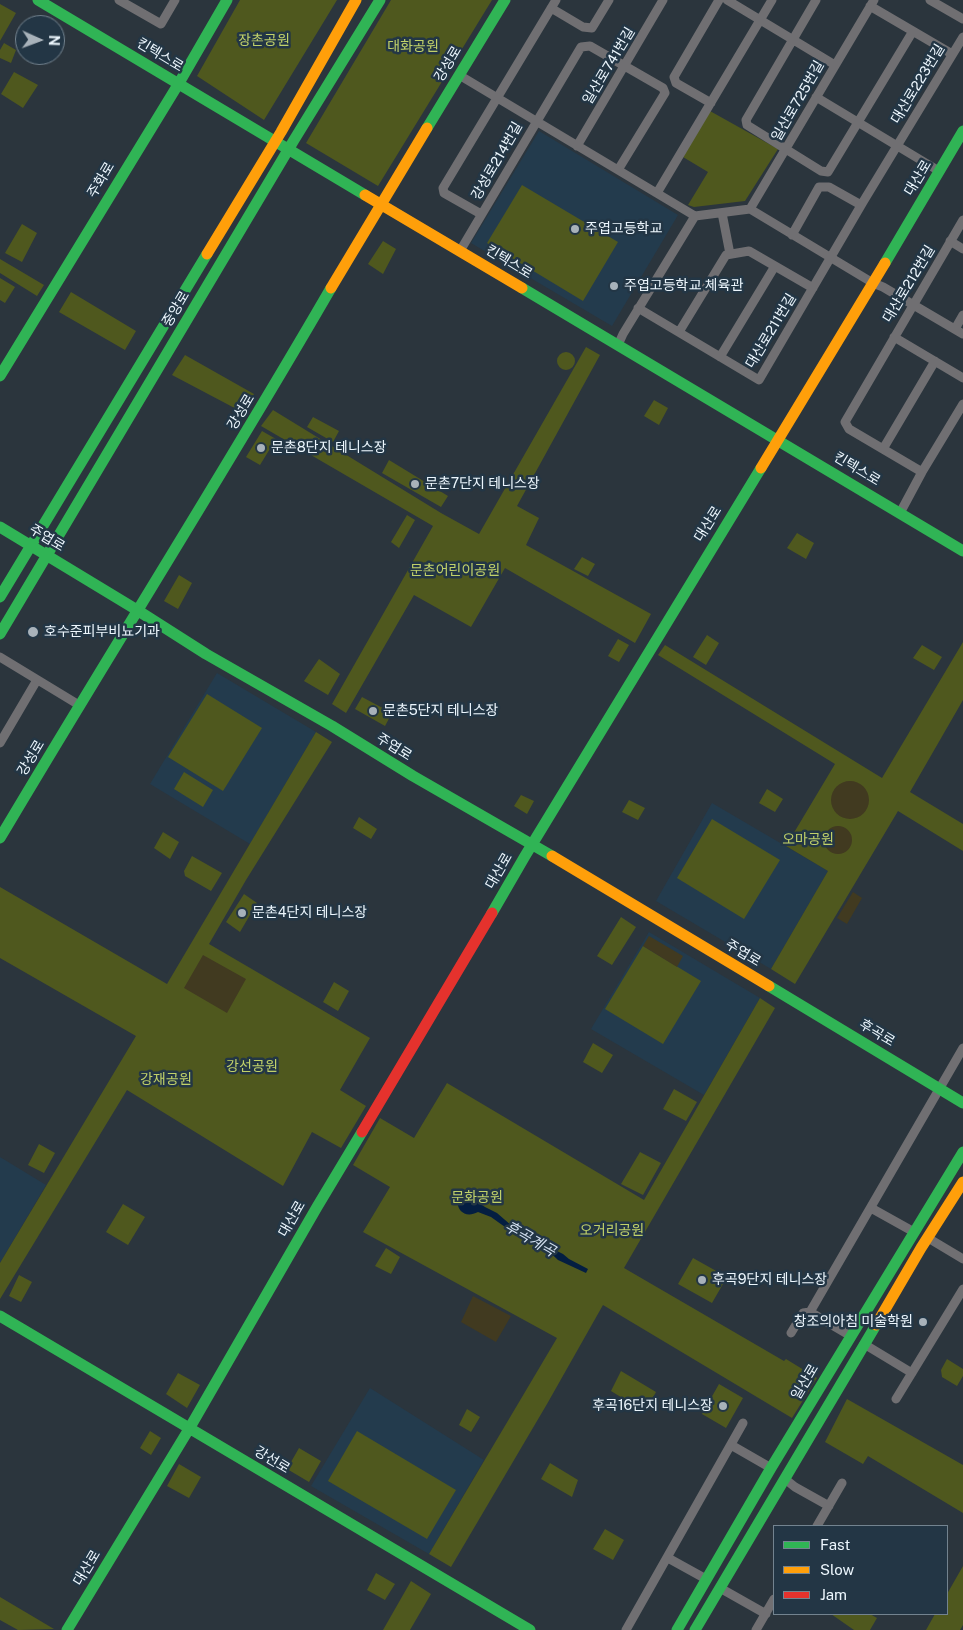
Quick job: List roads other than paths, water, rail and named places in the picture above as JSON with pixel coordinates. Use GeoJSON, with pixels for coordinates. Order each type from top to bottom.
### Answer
{"type":"FeatureCollection","features":[{"type":"Feature","properties":{"kind":"main road","name":"킨텍스로"},"geometry":{"type":"LineString","coordinates":[[38,0],[963,551]]}},
{"type":"Feature","properties":{"kind":"main road","name":"주화로"},"geometry":{"type":"LineString","coordinates":[[0,376],[179,83],[227,0]]}},
{"type":"Feature","properties":{"kind":"main road","name":"중앙로"},"geometry":{"type":"LineString","coordinates":[[0,597],[275,141],[356,0]]}},
{"type":"Feature","properties":{"kind":"main road","name":"중앙로"},"geometry":{"type":"LineString","coordinates":[[0,634],[380,0]]}},
{"type":"Feature","properties":{"kind":"main road","name":"강성로"},"geometry":{"type":"LineString","coordinates":[[0,838],[4,824],[79,706],[261,409],[381,204],[505,0]]}},
{"type":"Feature","properties":{"kind":"main road","name":"대산로"},"geometry":{"type":"LineString","coordinates":[[67,1630],[189,1429],[317,1207],[475,944],[532,844],[873,284],[939,171],[961,138]]}},
{"type":"Feature","properties":{"kind":"main road","name":"주엽로"},"geometry":{"type":"LineString","coordinates":[[0,527],[206,654],[532,844],[774,990]]}},
{"type":"Feature","properties":{"kind":"main road","name":"후곡로"},"geometry":{"type":"LineString","coordinates":[[774,990],[963,1103]]}},
{"type":"Feature","properties":{"kind":"main road","name":"일산로"},"geometry":{"type":"LineString","coordinates":[[677,1630],[771,1468],[963,1152]]}},
{"type":"Feature","properties":{"kind":"main road"},"geometry":{"type":"LineString","coordinates":[[695,1630],[864,1344],[963,1182]]}},
{"type":"Feature","properties":{"kind":"main road","name":"강선로"},"geometry":{"type":"LineString","coordinates":[[0,1316],[530,1630]]}},
{"type":"Feature","properties":{"kind":"street"},"geometry":{"type":"LineString","coordinates":[[120,0],[161,24],[175,0]]}},
{"type":"Feature","properties":{"kind":"street"},"geometry":{"type":"LineString","coordinates":[[551,8],[583,27],[592,28],[609,0]]}},
{"type":"Feature","properties":{"kind":"street","name":"일산로741번길"},"geometry":{"type":"LineString","coordinates":[[577,146],[664,0]]}},
{"type":"Feature","properties":{"kind":"street"},"geometry":{"type":"LineString","coordinates":[[711,103],[676,83],[674,77],[719,0]]}},
{"type":"Feature","properties":{"kind":"street"},"geometry":{"type":"LineString","coordinates":[[727,0],[835,65]]}},
{"type":"Feature","properties":{"kind":"street"},"geometry":{"type":"LineString","coordinates":[[657,193],[772,0]]}},
{"type":"Feature","properties":{"kind":"street"},"geometry":{"type":"LineString","coordinates":[[816,0],[746,120],[747,125],[821,170],[828,172],[913,31]]}},
{"type":"Feature","properties":{"kind":"street"},"geometry":{"type":"LineString","coordinates":[[930,0],[963,19]]}},
{"type":"Feature","properties":{"kind":"street","name":"일산로725번길"},"geometry":{"type":"LineString","coordinates":[[750,209],[872,3],[913,31],[952,54]]}},
{"type":"Feature","properties":{"kind":"street","name":"강성로214번길"},"geometry":{"type":"LineString","coordinates":[[482,214],[444,193],[444,188],[551,8]]}},
{"type":"Feature","properties":{"kind":"street","name":"대산로223번길"},"geometry":{"type":"LineString","coordinates":[[897,146],[963,37]]}},
{"type":"Feature","properties":{"kind":"street","name":"강성로214번길"},"geometry":{"type":"LineString","coordinates":[[460,251],[581,46],[590,46],[624,67]]}},
{"type":"Feature","properties":{"kind":"street"},"geometry":{"type":"LineString","coordinates":[[618,170],[665,93],[663,88],[624,67]]}},
{"type":"Feature","properties":{"kind":"street","name":"강성로214번길"},"geometry":{"type":"LineString","coordinates":[[459,76],[695,216]]}},
{"type":"Feature","properties":{"kind":"street","name":"대산로223번길"},"geometry":{"type":"LineString","coordinates":[[816,97],[939,171]]}},
{"type":"Feature","properties":{"kind":"street","name":"대산로211번길"},"geometry":{"type":"LineString","coordinates":[[638,308],[760,380],[897,146]]}},
{"type":"Feature","properties":{"kind":"street"},"geometry":{"type":"LineString","coordinates":[[792,235],[819,187],[829,186],[861,205]]}},
{"type":"Feature","properties":{"kind":"street"},"geometry":{"type":"LineString","coordinates":[[618,345],[638,308],[695,216],[750,209],[873,284],[883,287],[959,332],[963,315]]}},
{"type":"Feature","properties":{"kind":"street"},"geometry":{"type":"LineString","coordinates":[[722,213],[730,254]]}},
{"type":"Feature","properties":{"kind":"street","name":"대산로212번길"},"geometry":{"type":"LineString","coordinates":[[922,472],[849,429],[845,422],[963,220]]}},
{"type":"Feature","properties":{"kind":"street"},"geometry":{"type":"LineString","coordinates":[[949,243],[963,249]]}},
{"type":"Feature","properties":{"kind":"street"},"geometry":{"type":"LineString","coordinates":[[679,332],[726,255],[749,251],[813,288]]}},
{"type":"Feature","properties":{"kind":"street"},"geometry":{"type":"LineString","coordinates":[[720,357],[775,266]]}},
{"type":"Feature","properties":{"kind":"street","name":"대산로212번길"},"geometry":{"type":"LineString","coordinates":[[894,337],[963,378]]}},
{"type":"Feature","properties":{"kind":"street"},"geometry":{"type":"LineString","coordinates":[[883,449],[935,360]]}},
{"type":"Feature","properties":{"kind":"street"},"geometry":{"type":"LineString","coordinates":[[900,513],[963,404]]}},
{"type":"Feature","properties":{"kind":"street"},"geometry":{"type":"LineString","coordinates":[[0,657],[79,706]]}},
{"type":"Feature","properties":{"kind":"street"},"geometry":{"type":"LineString","coordinates":[[0,743],[37,680]]}},
{"type":"Feature","properties":{"kind":"street"},"geometry":{"type":"LineString","coordinates":[[810,1312],[963,1048]]}},
{"type":"Feature","properties":{"kind":"street"},"geometry":{"type":"LineString","coordinates":[[871,1208],[914,1232]]}},
{"type":"Feature","properties":{"kind":"street"},"geometry":{"type":"LineString","coordinates":[[928,1238],[963,1259]]}},
{"type":"Feature","properties":{"kind":"street"},"geometry":{"type":"LineString","coordinates":[[896,1399],[963,1289]]}},
{"type":"Feature","properties":{"kind":"street"},"geometry":{"type":"LineString","coordinates":[[791,1333],[803,1313],[810,1312],[850,1336]]}},
{"type":"Feature","properties":{"kind":"street"},"geometry":{"type":"LineString","coordinates":[[864,1344],[912,1373]]}},
{"type":"Feature","properties":{"kind":"street"},"geometry":{"type":"LineString","coordinates":[[626,1630],[743,1423]]}},
{"type":"Feature","properties":{"kind":"street"},"geometry":{"type":"LineString","coordinates":[[731,1445],[771,1468]]}},
{"type":"Feature","properties":{"kind":"street"},"geometry":{"type":"LineString","coordinates":[[785,1479],[795,1487],[829,1506]]}},
{"type":"Feature","properties":{"kind":"street"},"geometry":{"type":"LineString","coordinates":[[818,1525],[842,1482]]}},
{"type":"Feature","properties":{"kind":"street"},"geometry":{"type":"LineString","coordinates":[[668,1558],[706,1579]]}},
{"type":"Feature","properties":{"kind":"street"},"geometry":{"type":"LineString","coordinates":[[720,1588],[766,1614]]}},
{"type":"Feature","properties":{"kind":"street"},"geometry":{"type":"LineString","coordinates":[[756,1630],[773,1601]]}},
{"type":"Feature","properties":{"kind":"water"},"geometry":{"type":"Polygon","coordinates":[[[470,1190],[478,1193],[482,1205],[497,1213],[512,1226],[532,1233],[553,1249],[588,1269],[586,1273],[558,1260],[539,1242],[512,1232],[491,1217],[478,1212],[465,1214],[458,1206],[459,1196],[463,1192],[470,1190]]]}},
{"type":"Feature","properties":{"kind":"place","name":"주엽고등학교"},"geometry":{"type":"Point","coordinates":[575,229]}},
{"type":"Feature","properties":{"kind":"place","name":"주엽고등학교 체육관"},"geometry":{"type":"Point","coordinates":[614,286]}},
{"type":"Feature","properties":{"kind":"place","name":"문촌8단지 테니스장"},"geometry":{"type":"Point","coordinates":[261,448]}},
{"type":"Feature","properties":{"kind":"place","name":"문촌7단지 테니스장"},"geometry":{"type":"Point","coordinates":[415,484]}},
{"type":"Feature","properties":{"kind":"place","name":"호수준피부비뇨기과"},"geometry":{"type":"Point","coordinates":[33,632]}},
{"type":"Feature","properties":{"kind":"place","name":"문촌5단지 테니스장"},"geometry":{"type":"Point","coordinates":[373,711]}},
{"type":"Feature","properties":{"kind":"place","name":"문촌4단지 테니스장"},"geometry":{"type":"Point","coordinates":[242,913]}},
{"type":"Feature","properties":{"kind":"place","name":"후곡9단지 테니스장"},"geometry":{"type":"Point","coordinates":[702,1280]}},
{"type":"Feature","properties":{"kind":"place","name":"창조의아침 미술학원"},"geometry":{"type":"Point","coordinates":[923,1322]}},
{"type":"Feature","properties":{"kind":"place","name":"후곡16단지 테니스장"},"geometry":{"type":"Point","coordinates":[723,1406]}},
{"type":"Feature","properties":{"kind":"park label","name":"장촌공원"},"geometry":{"type":"Point","coordinates":[264,41]}},
{"type":"Feature","properties":{"kind":"park label","name":"대화공원"},"geometry":{"type":"Point","coordinates":[413,47]}},
{"type":"Feature","properties":{"kind":"park label","name":"문촌어린이공원"},"geometry":{"type":"Point","coordinates":[455,571]}},
{"type":"Feature","properties":{"kind":"park label","name":"오마공원"},"geometry":{"type":"Point","coordinates":[808,840]}},
{"type":"Feature","properties":{"kind":"park label","name":"강선공원"},"geometry":{"type":"Point","coordinates":[252,1067]}},
{"type":"Feature","properties":{"kind":"park label","name":"강재공원"},"geometry":{"type":"Point","coordinates":[166,1080]}},
{"type":"Feature","properties":{"kind":"park label","name":"문화공원"},"geometry":{"type":"Point","coordinates":[477,1198]}},
{"type":"Feature","properties":{"kind":"park label","name":"오거리공원"},"geometry":{"type":"Point","coordinates":[612,1231]}},
{"type":"Feature","properties":{"kind":"water label","name":"후곡계곡"},"geometry":{"type":"Point","coordinates":[530,1239]}}]}
